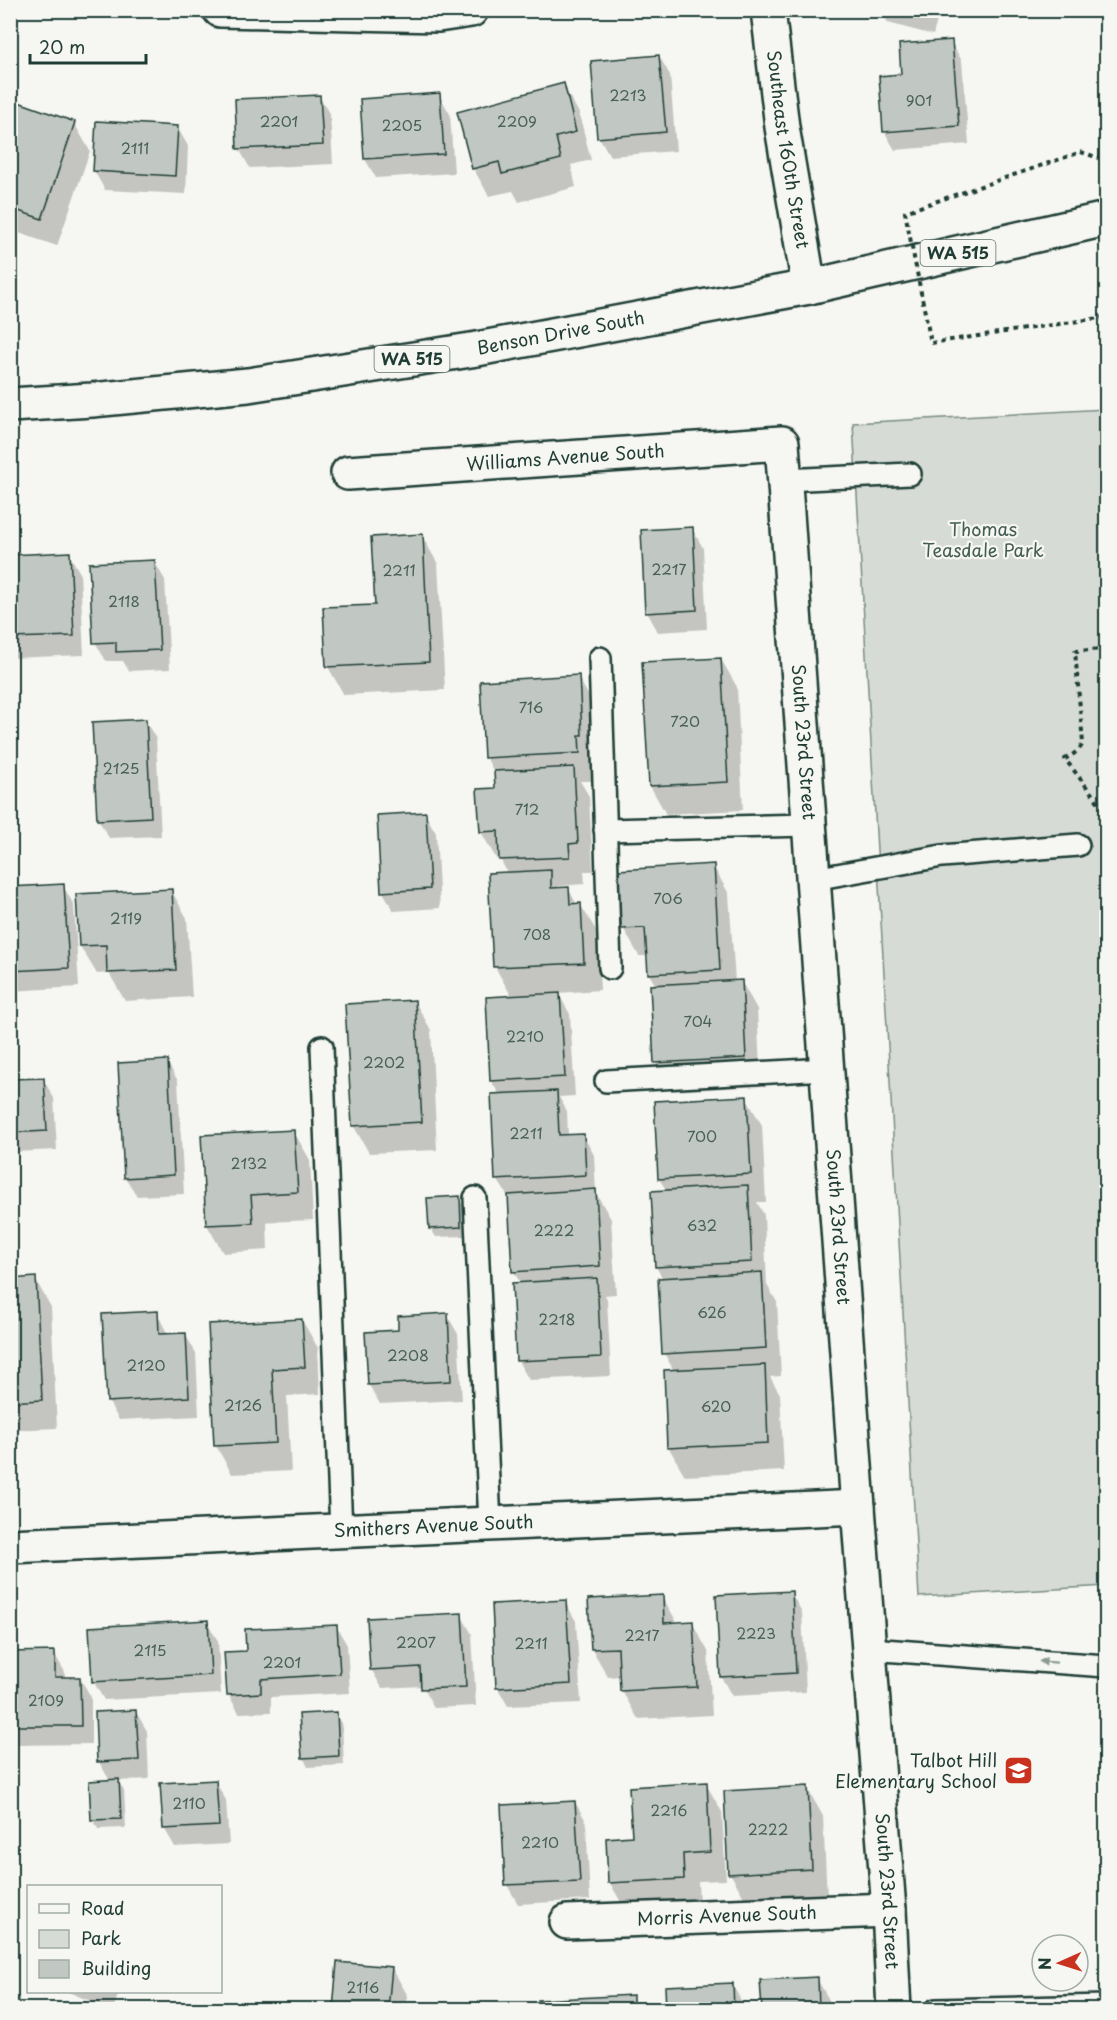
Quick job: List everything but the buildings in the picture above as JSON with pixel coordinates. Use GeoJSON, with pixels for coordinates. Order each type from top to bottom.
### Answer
{"type":"FeatureCollection","features":[{"type":"Feature","properties":{"kind":"street"},"geometry":{"type":"LineString","coordinates":[[220,10],[438,15],[471,10]]}},
{"type":"Feature","properties":{"kind":"street","name":"Southeast 160th Street"},"geometry":{"type":"LineString","coordinates":[[768,10],[782,127],[809,287]]}},
{"type":"Feature","properties":{"kind":"street","name":"Benson Drive South"},"geometry":{"type":"LineString","coordinates":[[10,405],[92,400],[248,385],[477,349],[809,287],[1107,219]]}},
{"type":"Feature","properties":{"kind":"street","name":"Williams Avenue South"},"geometry":{"type":"LineString","coordinates":[[348,473],[782,443]]}},
{"type":"Feature","properties":{"kind":"street","name":"South 23rd Street"},"geometry":{"type":"LineString","coordinates":[[782,443],[889,1910],[894,2010]]}},
{"type":"Feature","properties":{"kind":"street","name":"Smithers Avenue South"},"geometry":{"type":"LineString","coordinates":[[10,1546],[858,1507]]}},
{"type":"Feature","properties":{"kind":"street","name":"Morris Avenue South"},"geometry":{"type":"LineString","coordinates":[[567,1922],[889,1910]]}},
{"type":"Feature","properties":{"kind":"lane"},"geometry":{"type":"LineString","coordinates":[[785,480],[910,474]]}},
{"type":"Feature","properties":{"kind":"lane"},"geometry":{"type":"LineString","coordinates":[[600,658],[610,968]]}},
{"type":"Feature","properties":{"kind":"lane"},"geometry":{"type":"LineString","coordinates":[[605,830],[810,825]]}},
{"type":"Feature","properties":{"kind":"lane"},"geometry":{"type":"LineString","coordinates":[[814,879],[942,856],[1078,845]]}},
{"type":"Feature","properties":{"kind":"lane"},"geometry":{"type":"LineString","coordinates":[[322,1047],[341,1531]]}},
{"type":"Feature","properties":{"kind":"lane"},"geometry":{"type":"LineString","coordinates":[[606,1081],[827,1069]]}},
{"type":"Feature","properties":{"kind":"lane"},"geometry":{"type":"LineString","coordinates":[[475,1198],[490,1524]]}},
{"type":"Feature","properties":{"kind":"lane"},"geometry":{"type":"LineString","coordinates":[[869,1649],[1107,1666]]}},
{"type":"Feature","properties":{"kind":"lane"},"geometry":{"type":"LineString","coordinates":[[936,2010],[1107,2006]]}},
{"type":"Feature","properties":{"kind":"path"},"geometry":{"type":"LineString","coordinates":[[1102,159],[1082,152],[904,212],[931,343],[1107,317]]}},
{"type":"Feature","properties":{"kind":"path"},"geometry":{"type":"LineString","coordinates":[[1107,649],[1075,651],[1083,743],[1082,747],[1065,759],[1107,813]]}},
{"type":"Feature","properties":{"kind":"green space","name":"Thomas Teasdale Park"},"geometry":{"type":"Polygon","coordinates":[[[1106,409],[1106,1586],[919,1597],[853,423],[1106,409]]]}},
{"type":"Feature","properties":{"kind":"place","name":"Talbot Hill Elementary School"},"geometry":{"type":"Point","coordinates":[1018,1771]}}]}
